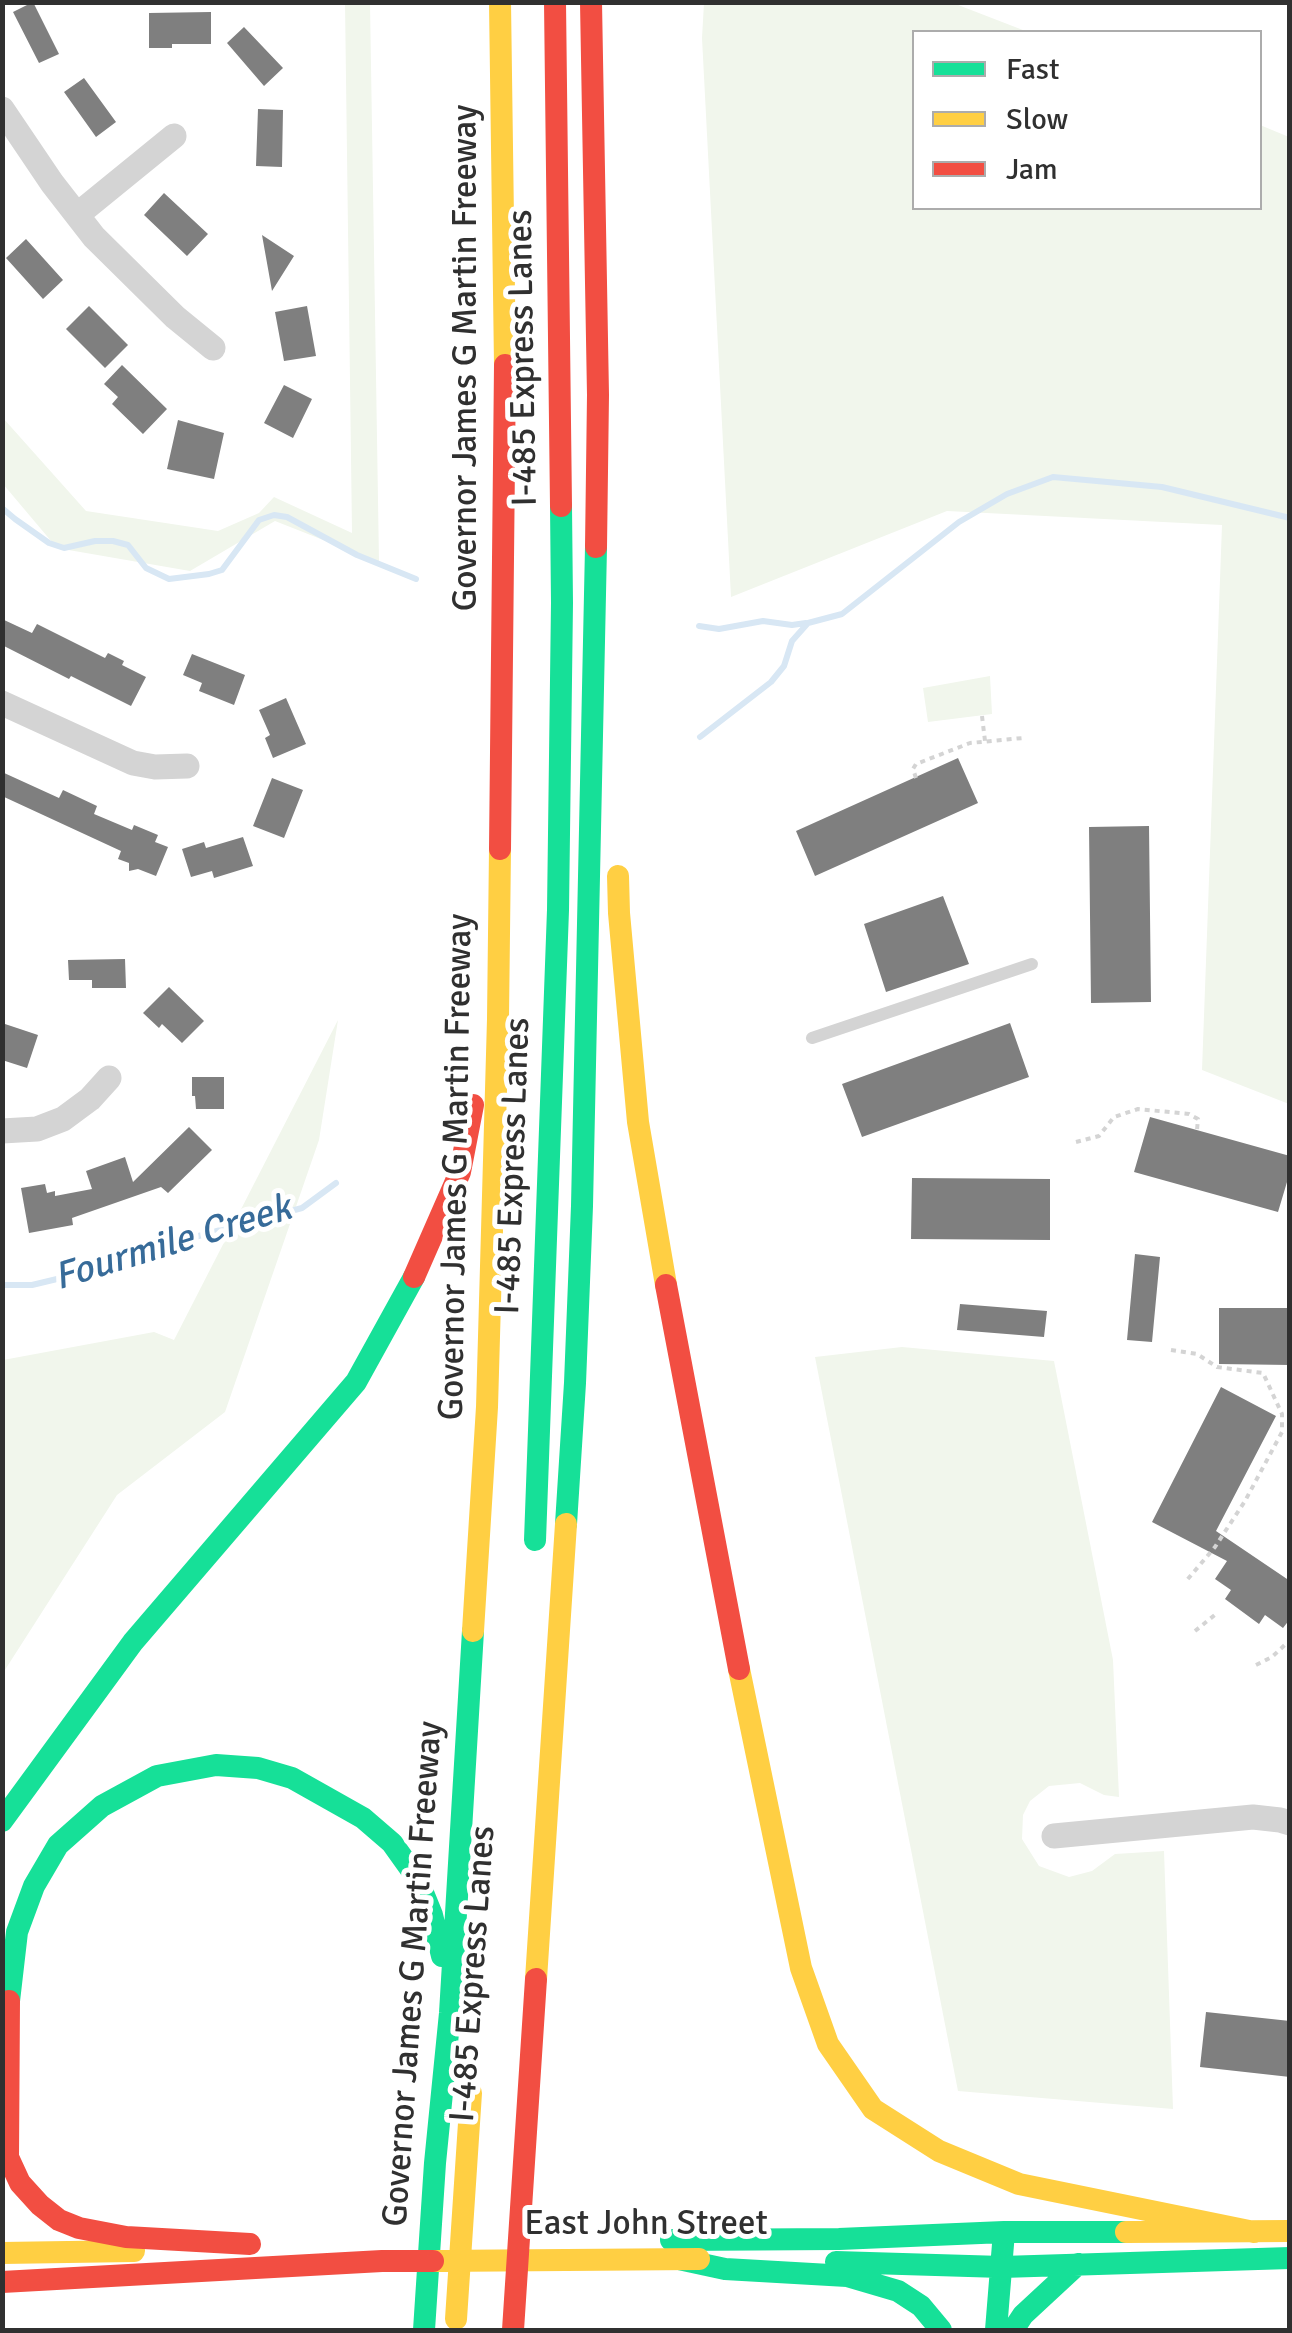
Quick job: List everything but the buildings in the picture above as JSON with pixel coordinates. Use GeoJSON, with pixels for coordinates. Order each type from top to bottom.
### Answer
{"type":"FeatureCollection","features":[{"type":"Feature","properties":{"kind":"main road","name":"Governor James G Martin Freeway"},"geometry":{"type":"LineString","coordinates":[[424,2330],[454,1954],[487,1407],[499,925],[505,326],[500,2]]}},
{"type":"Feature","properties":{"kind":"main road","name":"I-485 Express Lanes"},"geometry":{"type":"LineString","coordinates":[[534,1559],[558,910],[562,603],[554,2]]}},
{"type":"Feature","properties":{"kind":"main road"},"geometry":{"type":"LineString","coordinates":[[512,2330],[575,1383],[596,605],[598,395],[591,2]]}},
{"type":"Feature","properties":{"kind":"main road"},"geometry":{"type":"LineString","coordinates":[[596,605],[612,664],[614,741]]}},
{"type":"Feature","properties":{"kind":"main road"},"geometry":{"type":"LineString","coordinates":[[617,856],[638,1122],[667,1292],[797,1950],[828,2044],[874,2110],[939,2151],[1019,2184],[1254,2232]]}},
{"type":"Feature","properties":{"kind":"main road"},"geometry":{"type":"LineString","coordinates":[[2,1822],[133,1642],[356,1382],[409,1289],[460,1172],[477,1086],[499,925]]}},
{"type":"Feature","properties":{"kind":"main road","name":"I-485 Express Lanes"},"geometry":{"type":"LineString","coordinates":[[491,1703],[513,1268]]}},
{"type":"Feature","properties":{"kind":"main road"},"geometry":{"type":"LineString","coordinates":[[2,2252],[106,2252],[259,2244],[126,2238],[79,2228],[59,2220],[20,2183],[8,2157],[9,2001],[17,1932],[34,1886],[58,1845],[102,1806],[157,1776],[216,1765],[258,1768],[292,1778],[334,1800],[392,1843],[417,1878],[432,1916],[443,1962],[445,2063]]}},
{"type":"Feature","properties":{"kind":"main road","name":"I-485 Express Lanes"},"geometry":{"type":"LineString","coordinates":[[455,2330],[472,2079]]}},
{"type":"Feature","properties":{"kind":"main road","name":"East John Street"},"geometry":{"type":"LineString","coordinates":[[324,2242],[840,2240],[1004,2232],[1290,2231]]}},
{"type":"Feature","properties":{"kind":"main road"},"geometry":{"type":"LineString","coordinates":[[996,2330],[1004,2232]]}},
{"type":"Feature","properties":{"kind":"main road"},"geometry":{"type":"LineString","coordinates":[[486,2292],[490,2234]]}},
{"type":"Feature","properties":{"kind":"main road"},"geometry":{"type":"LineString","coordinates":[[674,2258],[725,2269],[847,2276],[898,2290],[920,2306],[941,2330]]}},
{"type":"Feature","properties":{"kind":"main road","name":"East John Street"},"geometry":{"type":"LineString","coordinates":[[2,2282],[382,2261],[674,2258],[1002,2267],[1290,2258]]}},
{"type":"Feature","properties":{"kind":"main road"},"geometry":{"type":"LineString","coordinates":[[1013,2330],[1023,2315],[1078,2264]]}},
{"type":"Feature","properties":{"kind":"street"},"geometry":{"type":"LineString","coordinates":[[2,108],[94,237],[213,348]]}},
{"type":"Feature","properties":{"kind":"street"},"geometry":{"type":"LineString","coordinates":[[77,214],[174,136]]}},
{"type":"Feature","properties":{"kind":"street"},"geometry":{"type":"LineString","coordinates":[[2,703],[133,763],[187,766]]}},
{"type":"Feature","properties":{"kind":"street"},"geometry":{"type":"LineString","coordinates":[[2,1131],[37,1129],[63,1119],[90,1099],[109,1078]]}},
{"type":"Feature","properties":{"kind":"street"},"geometry":{"type":"LineString","coordinates":[[1054,1836],[1253,1818],[1290,1823]]}},
{"type":"Feature","properties":{"kind":"lane"},"geometry":{"type":"LineString","coordinates":[[812,1038],[1032,964]]}},
{"type":"Feature","properties":{"kind":"path"},"geometry":{"type":"LineString","coordinates":[[982,716],[986,741]]}},
{"type":"Feature","properties":{"kind":"path"},"geometry":{"type":"LineString","coordinates":[[916,778],[916,764],[970,742],[1023,738]]}},
{"type":"Feature","properties":{"kind":"path"},"geometry":{"type":"LineString","coordinates":[[1076,1142],[1099,1136],[1114,1117],[1138,1109],[1189,1114],[1198,1120],[1198,1130]]}},
{"type":"Feature","properties":{"kind":"path"},"geometry":{"type":"LineString","coordinates":[[1171,1350],[1197,1354],[1217,1367],[1263,1373],[1282,1414],[1282,1432],[1245,1501],[1215,1547],[1187,1580]]}},
{"type":"Feature","properties":{"kind":"path"},"geometry":{"type":"LineString","coordinates":[[1195,1631],[1216,1614]]}},
{"type":"Feature","properties":{"kind":"path"},"geometry":{"type":"LineString","coordinates":[[1256,1665],[1272,1657],[1290,1640]]}},
{"type":"Feature","properties":{"kind":"shaded area"},"geometry":{"type":"Polygon","coordinates":[[[345,3],[370,3],[379,562],[275,521],[190,571],[57,548],[3,484],[3,418],[86,511],[218,531],[259,513],[274,497],[352,533],[345,3]]]}},
{"type":"Feature","properties":{"kind":"shaded area"},"geometry":{"type":"Polygon","coordinates":[[[704,3],[953,3],[1023,30],[912,30],[912,210],[1262,210],[1262,126],[1289,137],[1289,1104],[1202,1070],[1222,525],[947,511],[731,597],[702,38],[704,3]]]}},
{"type":"Feature","properties":{"kind":"shaded area"},"geometry":{"type":"Polygon","coordinates":[[[990,676],[992,714],[928,722],[923,688],[990,676]]]}},
{"type":"Feature","properties":{"kind":"shaded area"},"geometry":{"type":"Polygon","coordinates":[[[338,1020],[319,1140],[225,1412],[117,1495],[3,1673],[3,1360],[154,1332],[174,1340],[338,1020]]]}},
{"type":"Feature","properties":{"kind":"shaded area"},"geometry":{"type":"Polygon","coordinates":[[[902,1347],[1054,1361],[1113,1660],[1119,1797],[1104,1795],[1080,1783],[1049,1786],[1030,1801],[1023,1815],[1022,1839],[1039,1866],[1069,1877],[1092,1871],[1115,1854],[1164,1851],[1173,2109],[958,2091],[815,1357],[902,1347]]]}},
{"type":"Feature","properties":{"kind":"waterway","name":"Fourmile Creek"},"geometry":{"type":"LineString","coordinates":[[700,737],[771,682],[784,666],[792,641],[808,623],[842,614],[959,522],[1007,494],[1053,477],[1162,487],[1290,518]]}},
{"type":"Feature","properties":{"kind":"waterway"},"geometry":{"type":"LineString","coordinates":[[2,508],[49,543],[64,548],[95,541],[128,545],[146,568],[169,579],[222,570],[259,520],[274,515],[287,517],[357,555],[416,579]]}},
{"type":"Feature","properties":{"kind":"waterway"},"geometry":{"type":"LineString","coordinates":[[699,626],[719,629],[763,621],[806,623]]}},
{"type":"Feature","properties":{"kind":"waterway","name":"Fourmile Creek"},"geometry":{"type":"LineString","coordinates":[[2,1285],[32,1285],[107,1267],[180,1241],[302,1208],[336,1183]]}},
{"type":"Feature","properties":{"kind":"traffic: fast"},"geometry":{"type":"LineString","coordinates":[[535,1540],[558,910],[561,506]]}},
{"type":"Feature","properties":{"kind":"traffic: fast"},"geometry":{"type":"LineString","coordinates":[[566,1524],[582,1206],[596,547]]}},
{"type":"Feature","properties":{"kind":"traffic: fast"},"geometry":{"type":"LineString","coordinates":[[2,1821],[133,1642],[356,1382],[414,1277]]}},
{"type":"Feature","properties":{"kind":"traffic: fast"},"geometry":{"type":"LineString","coordinates":[[424,2330],[450,2013],[473,1631]]}},
{"type":"Feature","properties":{"kind":"traffic: fast"},"geometry":{"type":"LineString","coordinates":[[9,2001],[17,1932],[34,1886],[58,1845],[102,1806],[157,1776],[216,1765],[258,1768],[292,1778],[363,1818],[392,1843],[417,1878],[442,1956]]}},
{"type":"Feature","properties":{"kind":"traffic: fast"},"geometry":{"type":"LineString","coordinates":[[996,2330],[1004,2232]]}},
{"type":"Feature","properties":{"kind":"traffic: fast"},"geometry":{"type":"LineString","coordinates":[[671,2240],[1126,2232]]}},
{"type":"Feature","properties":{"kind":"traffic: fast"},"geometry":{"type":"LineString","coordinates":[[674,2258],[725,2269],[847,2276],[898,2291],[921,2306],[941,2330]]}},
{"type":"Feature","properties":{"kind":"traffic: fast"},"geometry":{"type":"LineString","coordinates":[[836,2262],[1002,2267],[1290,2258]]}},
{"type":"Feature","properties":{"kind":"traffic: fast"},"geometry":{"type":"LineString","coordinates":[[1013,2330],[1023,2315],[1078,2264]]}},
{"type":"Feature","properties":{"kind":"traffic: slow"},"geometry":{"type":"LineString","coordinates":[[500,2],[505,365]]}},
{"type":"Feature","properties":{"kind":"traffic: slow"},"geometry":{"type":"LineString","coordinates":[[473,1631],[487,1407],[500,849]]}},
{"type":"Feature","properties":{"kind":"traffic: slow"},"geometry":{"type":"LineString","coordinates":[[618,876],[638,1122],[666,1285]]}},
{"type":"Feature","properties":{"kind":"traffic: slow"},"geometry":{"type":"LineString","coordinates":[[536,1979],[566,1524]]}},
{"type":"Feature","properties":{"kind":"traffic: slow"},"geometry":{"type":"LineString","coordinates":[[739,1669],[801,1968],[828,2044],[873,2109],[939,2151],[1019,2184],[1254,2232]]}},
{"type":"Feature","properties":{"kind":"traffic: slow"},"geometry":{"type":"LineString","coordinates":[[456,2319],[471,2093]]}},
{"type":"Feature","properties":{"kind":"traffic: slow"},"geometry":{"type":"LineString","coordinates":[[1126,2232],[1290,2231]]}},
{"type":"Feature","properties":{"kind":"traffic: slow"},"geometry":{"type":"LineString","coordinates":[[2,2253],[134,2251]]}},
{"type":"Feature","properties":{"kind":"traffic: slow"},"geometry":{"type":"LineString","coordinates":[[433,2261],[699,2259]]}},
{"type":"Feature","properties":{"kind":"traffic: jam"},"geometry":{"type":"LineString","coordinates":[[555,2],[561,506]]}},
{"type":"Feature","properties":{"kind":"traffic: jam"},"geometry":{"type":"LineString","coordinates":[[591,2],[598,395],[596,547]]}},
{"type":"Feature","properties":{"kind":"traffic: jam"},"geometry":{"type":"LineString","coordinates":[[500,849],[505,365]]}},
{"type":"Feature","properties":{"kind":"traffic: jam"},"geometry":{"type":"LineString","coordinates":[[414,1277],[460,1172],[473,1105]]}},
{"type":"Feature","properties":{"kind":"traffic: jam"},"geometry":{"type":"LineString","coordinates":[[666,1285],[739,1669]]}},
{"type":"Feature","properties":{"kind":"traffic: jam"},"geometry":{"type":"LineString","coordinates":[[513,2330],[536,1979]]}},
{"type":"Feature","properties":{"kind":"traffic: jam"},"geometry":{"type":"LineString","coordinates":[[9,2001],[8,2157],[20,2183],[40,2205],[59,2220],[79,2228],[126,2237],[250,2244]]}},
{"type":"Feature","properties":{"kind":"traffic: jam"},"geometry":{"type":"LineString","coordinates":[[2,2282],[433,2261]]}}]}
